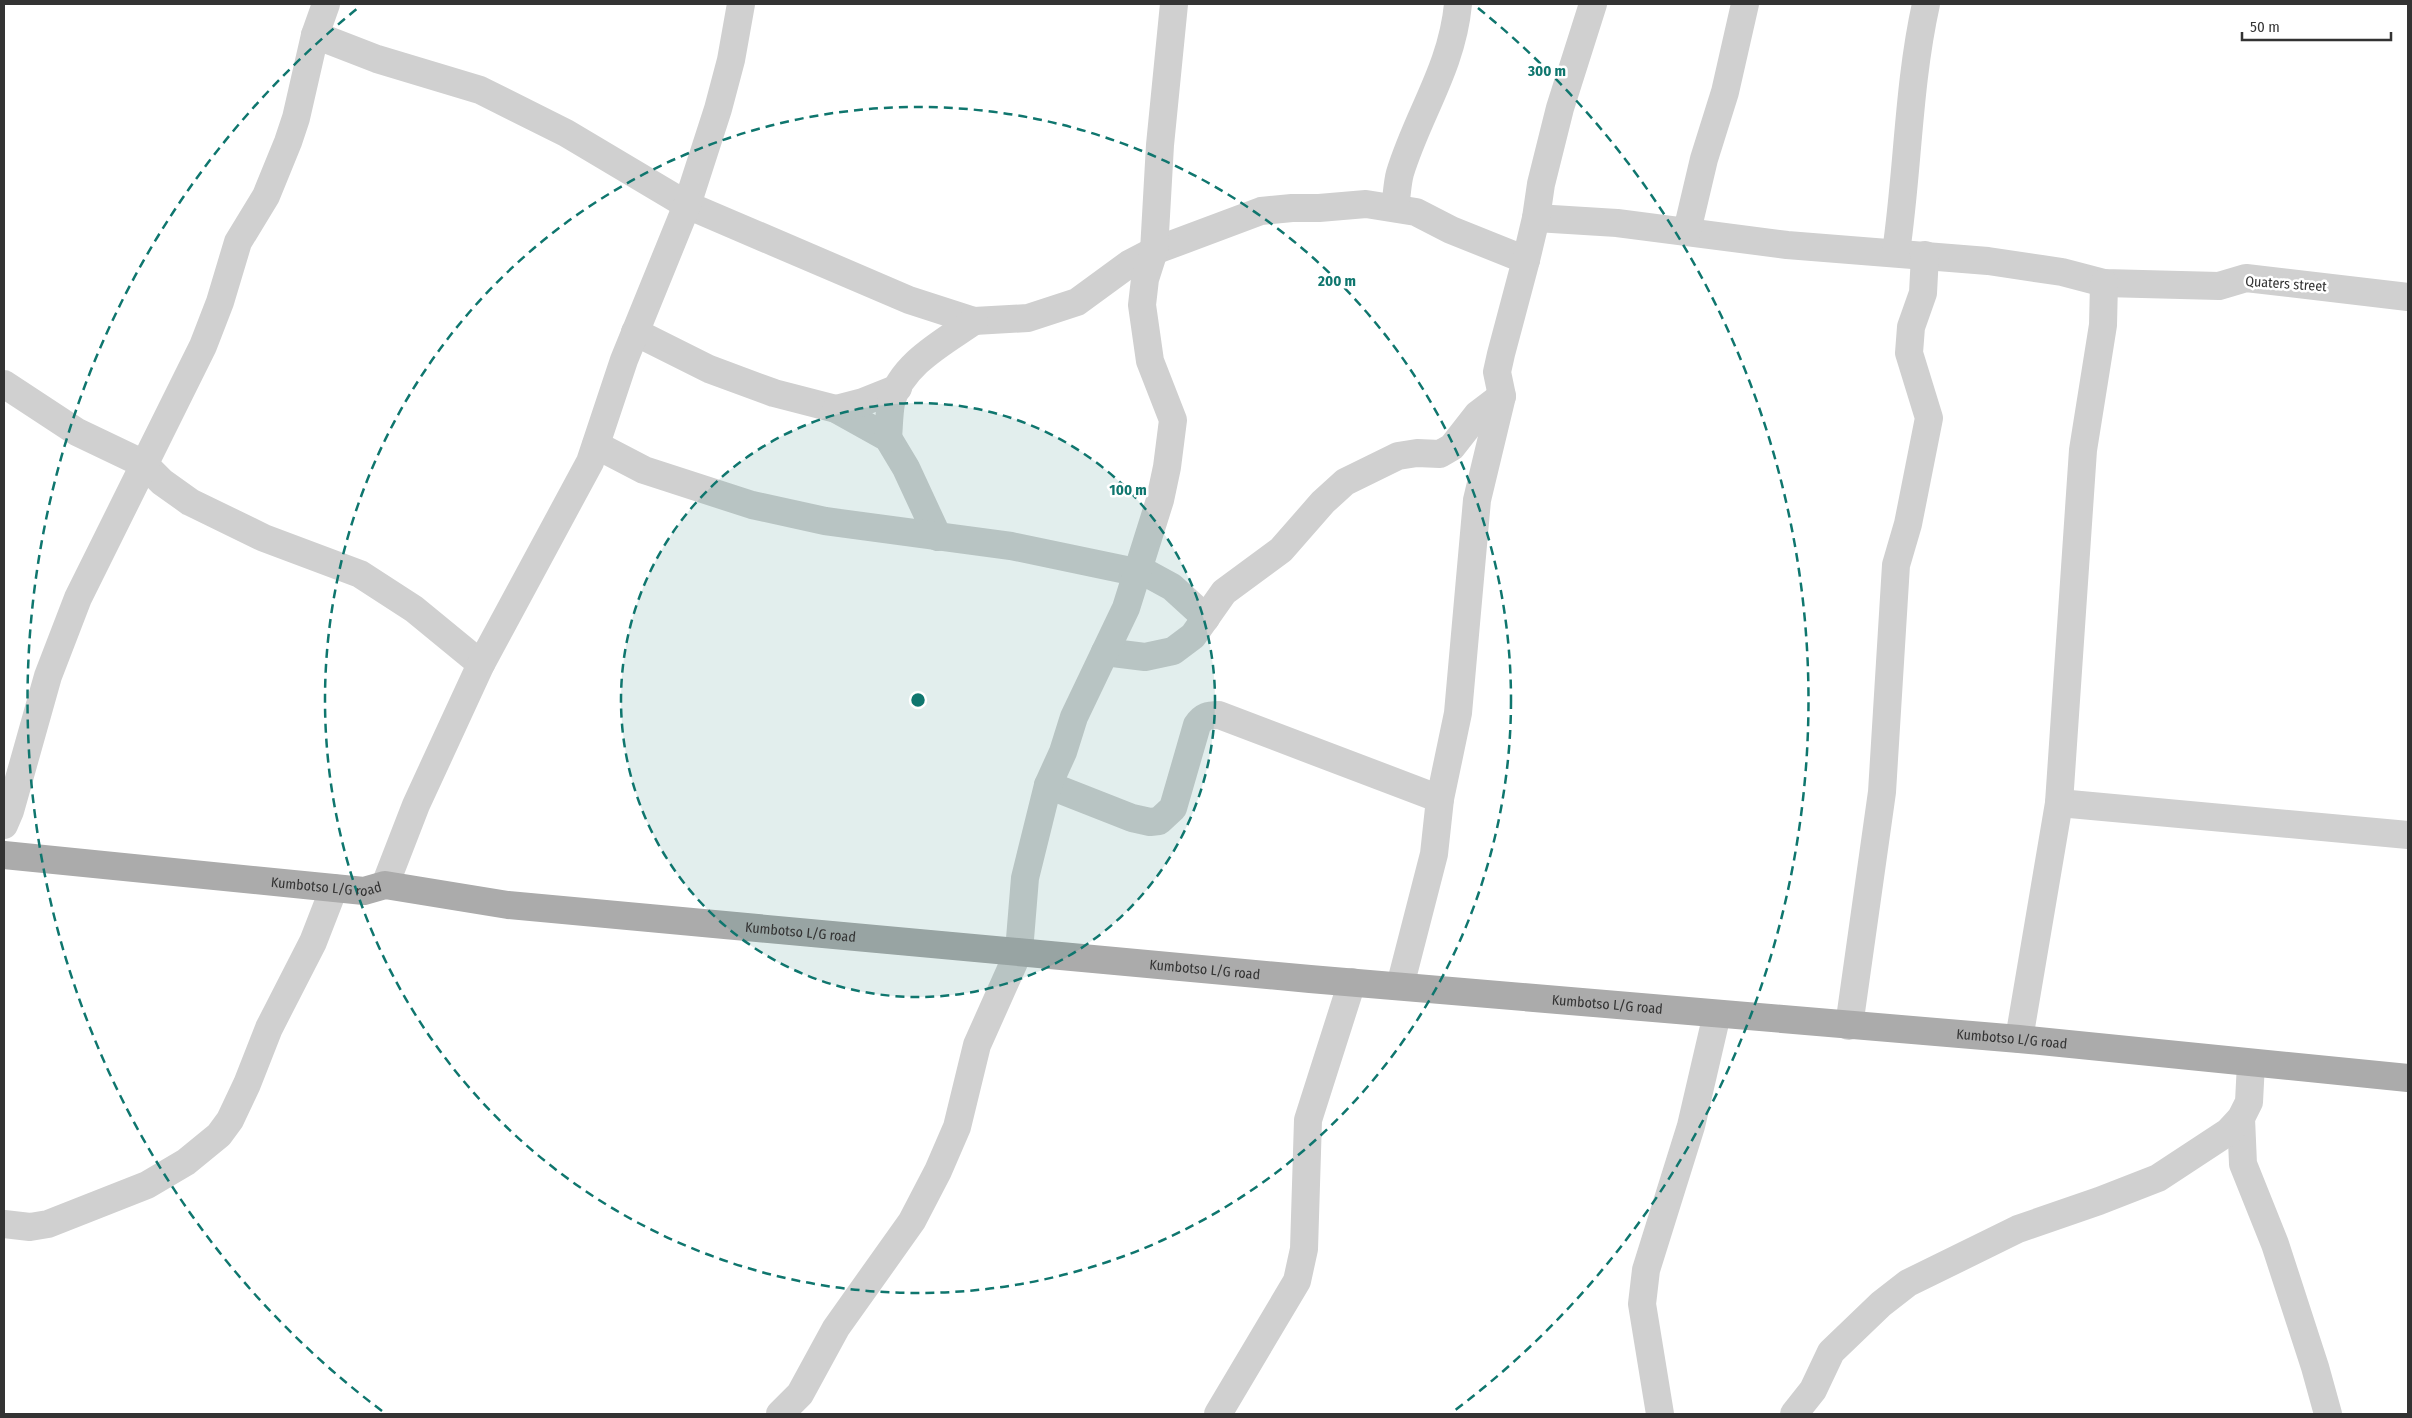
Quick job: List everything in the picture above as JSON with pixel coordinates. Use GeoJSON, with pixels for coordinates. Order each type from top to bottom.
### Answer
{"type":"FeatureCollection","features":[{"type":"Feature","properties":{"kind":"main road","name":"Kumbotso L/G road"},"geometry":{"type":"LineString","coordinates":[[4,855],[364,892],[385,885],[508,905],[918,944],[1019,951],[1849,1026],[2019,1039],[2408,1078]]}},
{"type":"Feature","properties":{"kind":"street"},"geometry":{"type":"LineString","coordinates":[[4,825],[10,811],[48,676],[68,621],[96,559],[203,346],[220,302],[238,242],[266,196],[288,142],[296,118],[315,35],[326,4]]}},
{"type":"Feature","properties":{"kind":"street"},"geometry":{"type":"LineString","coordinates":[[385,885],[416,805],[481,664],[590,462],[635,332],[687,205],[731,60],[741,4]]}},
{"type":"Feature","properties":{"kind":"street"},"geometry":{"type":"LineString","coordinates":[[780,1414],[800,1394],[836,1328],[912,1221],[958,1127],[977,1045],[1019,951],[1025,878],[1048,785],[1063,752],[1074,718],[1126,608],[1160,500],[1174,420],[1150,361],[1142,304],[1145,279],[1154,251],[1160,145],[1174,4]]}},
{"type":"Feature","properties":{"kind":"street"},"geometry":{"type":"LineString","coordinates":[[1395,207],[1400,175],[1406,155],[1440,80],[1452,40],[1458,4]]}},
{"type":"Feature","properties":{"kind":"street"},"geometry":{"type":"LineString","coordinates":[[1400,986],[1434,854],[1440,799],[1458,713],[1477,500],[1502,396],[1497,372],[1526,260],[1536,218],[1541,184],[1560,108],[1593,4]]}},
{"type":"Feature","properties":{"kind":"street"},"geometry":{"type":"LineString","coordinates":[[1687,231],[1704,159],[1725,92],[1745,4]]}},
{"type":"Feature","properties":{"kind":"street"},"geometry":{"type":"LineString","coordinates":[[1896,252],[1919,34],[1926,4]]}},
{"type":"Feature","properties":{"kind":"street"},"geometry":{"type":"LineString","coordinates":[[315,35],[410,70],[480,90],[613,159],[687,205],[909,300],[974,321],[1036,316],[1076,302],[1094,291],[1105,281],[1154,251],[1261,211],[1366,204],[1395,207],[1416,212],[1452,230],[1526,260]]}},
{"type":"Feature","properties":{"kind":"street","name":"Quaters street"},"geometry":{"type":"LineString","coordinates":[[1536,218],[1617,223],[1787,244],[1988,261],[2062,272],[2104,283],[2219,286],[2246,278],[2408,296]]}},
{"type":"Feature","properties":{"kind":"street"},"geometry":{"type":"LineString","coordinates":[[1849,1026],[1882,792],[1896,565],[1908,524],[1929,418],[1909,353],[1911,327],[1923,293],[1925,255]]}},
{"type":"Feature","properties":{"kind":"street"},"geometry":{"type":"LineString","coordinates":[[1105,281],[1129,289],[1142,304]]}},
{"type":"Feature","properties":{"kind":"street"},"geometry":{"type":"LineString","coordinates":[[2019,1039],[2059,803],[2083,450],[2103,325],[2104,283]]}},
{"type":"Feature","properties":{"kind":"street"},"geometry":{"type":"LineString","coordinates":[[888,438],[891,403],[898,388],[915,364],[937,346],[974,321]]}},
{"type":"Feature","properties":{"kind":"street"},"geometry":{"type":"LineString","coordinates":[[635,332],[709,369],[774,393],[836,409],[888,438],[906,468],[938,537]]}},
{"type":"Feature","properties":{"kind":"street"},"geometry":{"type":"LineString","coordinates":[[4,384],[77,432],[144,464],[162,482],[190,502],[264,538],[360,574],[414,609],[481,664]]}},
{"type":"Feature","properties":{"kind":"street"},"geometry":{"type":"LineString","coordinates":[[836,409],[863,402],[898,388]]}},
{"type":"Feature","properties":{"kind":"street"},"geometry":{"type":"LineString","coordinates":[[1105,652],[1145,657],[1173,650],[1193,636],[1224,592],[1281,550],[1323,502],[1345,482],[1398,456],[1417,453],[1440,454],[1452,448],[1477,415],[1502,396]]}},
{"type":"Feature","properties":{"kind":"street"},"geometry":{"type":"LineString","coordinates":[[596,446],[644,470],[752,506],[825,521],[1011,546],[1161,579],[1206,618]]}},
{"type":"Feature","properties":{"kind":"street"},"geometry":{"type":"LineString","coordinates":[[1048,785],[1132,818],[1150,822],[1159,820],[1174,808],[1197,725],[1201,718],[1208,715],[1219,715],[1440,799]]}},
{"type":"Feature","properties":{"kind":"street"},"geometry":{"type":"LineString","coordinates":[[2059,803],[2408,834]]}},
{"type":"Feature","properties":{"kind":"street"},"geometry":{"type":"LineString","coordinates":[[4,1224],[30,1227],[48,1224],[147,1185],[186,1162],[219,1135],[230,1120],[247,1084],[269,1028],[313,942],[334,888]]}},
{"type":"Feature","properties":{"kind":"street"},"geometry":{"type":"LineString","coordinates":[[1218,1414],[1297,1281],[1304,1249],[1308,1120],[1352,982]]}},
{"type":"Feature","properties":{"kind":"street"},"geometry":{"type":"LineString","coordinates":[[1660,1414],[1642,1304],[1646,1270],[1691,1126],[1717,1014]]}},
{"type":"Feature","properties":{"kind":"street"},"geometry":{"type":"LineString","coordinates":[[1794,1414],[1812,1390],[1831,1352],[1881,1304],[1908,1284],[2018,1229],[2099,1202],[2158,1178],[2205,1149],[2228,1132],[2241,1118],[2249,1102],[2251,1063]]}},
{"type":"Feature","properties":{"kind":"street"},"geometry":{"type":"LineString","coordinates":[[2241,1118],[2243,1164],[2275,1244],[2316,1367],[2328,1414]]}}]}
